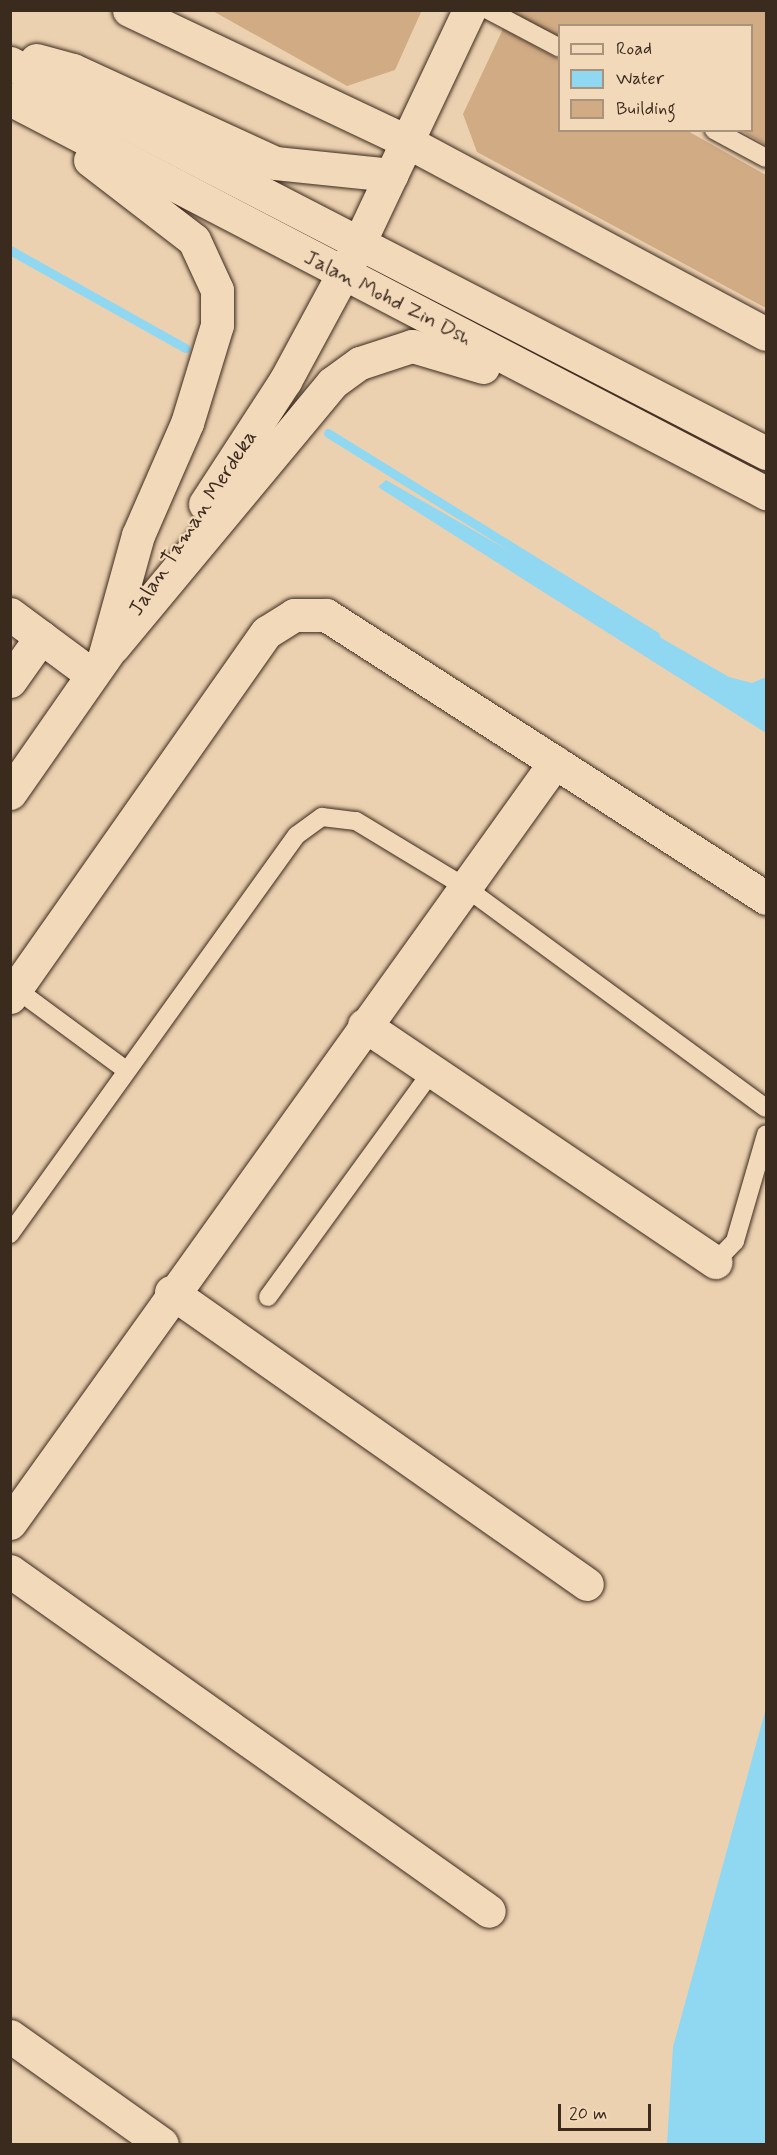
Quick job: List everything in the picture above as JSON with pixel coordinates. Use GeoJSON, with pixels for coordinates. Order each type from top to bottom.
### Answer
{"type":"FeatureCollection","features":[{"type":"Feature","properties":{"kind":"street"},"geometry":{"type":"LineString","coordinates":[[129,10],[170,18],[406,141],[766,334]]}},
{"type":"Feature","properties":{"kind":"street","name":"Jalan Taman Merdeka"},"geometry":{"type":"LineString","coordinates":[[10,794],[98,667],[285,381],[344,276],[469,10]]}},
{"type":"Feature","properties":{"kind":"street"},"geometry":{"type":"LineString","coordinates":[[10,54],[73,70],[275,163],[391,175]]}},
{"type":"Feature","properties":{"kind":"street","name":"Jalan Mohd Zin Dsh"},"geometry":{"type":"LineString","coordinates":[[10,63],[766,453]]}},
{"type":"Feature","properties":{"kind":"street"},"geometry":{"type":"LineString","coordinates":[[10,101],[194,240],[217,290],[217,325],[187,423],[138,536],[98,667]]}},
{"type":"Feature","properties":{"kind":"street","name":"Jalan Mohd Zin Dsh"},"geometry":{"type":"LineString","coordinates":[[10,101],[766,493]]}},
{"type":"Feature","properties":{"kind":"street"},"geometry":{"type":"LineString","coordinates":[[98,667],[305,410],[360,363],[412,346],[443,352],[608,412]]}},
{"type":"Feature","properties":{"kind":"street"},"geometry":{"type":"LineString","coordinates":[[10,614],[41,637],[98,667]]}},
{"type":"Feature","properties":{"kind":"street"},"geometry":{"type":"LineString","coordinates":[[13,993],[267,632],[294,615],[326,615],[766,898]]}},
{"type":"Feature","properties":{"kind":"street"},"geometry":{"type":"LineString","coordinates":[[10,681],[41,637]]}},
{"type":"Feature","properties":{"kind":"street"},"geometry":{"type":"LineString","coordinates":[[10,1523],[171,1292],[555,762]]}},
{"type":"Feature","properties":{"kind":"street"},"geometry":{"type":"LineString","coordinates":[[364,1025],[715,1262]]}},
{"type":"Feature","properties":{"kind":"street"},"geometry":{"type":"LineString","coordinates":[[171,1292],[587,1584]]}},
{"type":"Feature","properties":{"kind":"street"},"geometry":{"type":"LineString","coordinates":[[10,1571],[489,1911]]}},
{"type":"Feature","properties":{"kind":"street"},"geometry":{"type":"LineString","coordinates":[[10,2036],[162,2145]]}},
{"type":"Feature","properties":{"kind":"lane"},"geometry":{"type":"LineString","coordinates":[[488,10],[558,47]]}},
{"type":"Feature","properties":{"kind":"lane"},"geometry":{"type":"LineString","coordinates":[[718,132],[766,158]]}},
{"type":"Feature","properties":{"kind":"lane"},"geometry":{"type":"LineString","coordinates":[[10,1234],[126,1070],[309,823],[322,817],[356,821],[465,887],[766,1108]]}},
{"type":"Feature","properties":{"kind":"lane"},"geometry":{"type":"LineString","coordinates":[[13,993],[126,1070]]}},
{"type":"Feature","properties":{"kind":"lane"},"geometry":{"type":"LineString","coordinates":[[268,1297],[432,1071]]}},
{"type":"Feature","properties":{"kind":"lane"},"geometry":{"type":"LineString","coordinates":[[715,1262],[735,1241],[766,1134]]}},
{"type":"Feature","properties":{"kind":"water"},"geometry":{"type":"Polygon","coordinates":[[[386,480],[729,677],[752,683],[766,677],[766,733],[378,487],[386,480]]]}},
{"type":"Feature","properties":{"kind":"water"},"geometry":{"type":"Polygon","coordinates":[[[766,1708],[766,2144],[667,2144],[673,2047],[766,1708]]]}},
{"type":"Feature","properties":{"kind":"building"},"geometry":{"type":"Polygon","coordinates":[[[211,10],[422,10],[395,70],[347,86],[211,10]]]}},
{"type":"Feature","properties":{"kind":"building"},"geometry":{"type":"Polygon","coordinates":[[[513,10],[766,10],[766,145],[743,132],[753,132],[753,24],[558,24],[558,38],[511,15],[513,10]]]}},
{"type":"Feature","properties":{"kind":"building"},"geometry":{"type":"Polygon","coordinates":[[[503,29],[558,59],[558,132],[690,132],[766,175],[766,308],[477,152],[463,114],[503,29]]]}},
{"type":"Feature","properties":{"kind":"waterway"},"geometry":{"type":"LineString","coordinates":[[10,250],[185,348]]}},
{"type":"Feature","properties":{"kind":"waterway"},"geometry":{"type":"LineString","coordinates":[[328,433],[655,636]]}}]}
